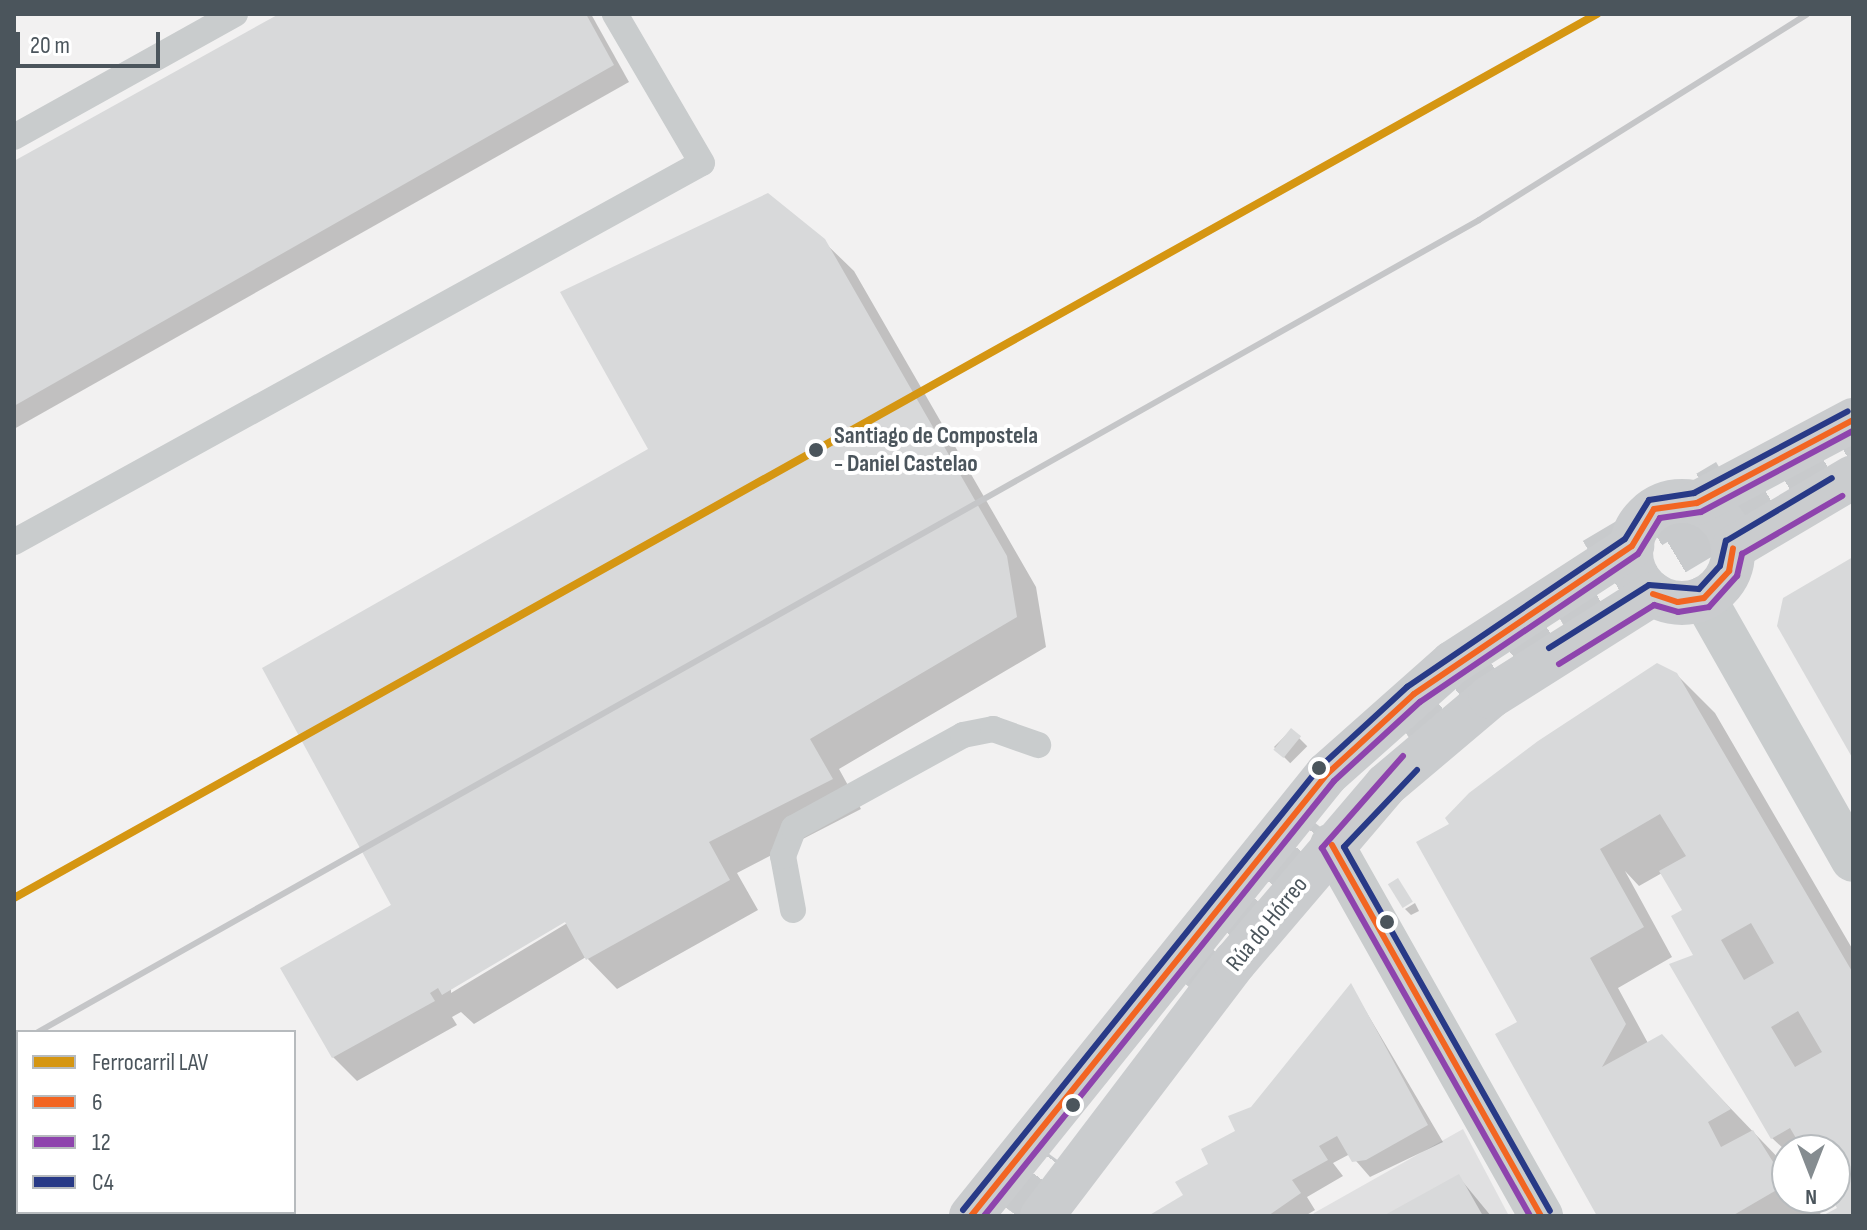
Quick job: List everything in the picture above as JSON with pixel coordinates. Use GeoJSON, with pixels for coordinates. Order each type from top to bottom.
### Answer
{"type":"FeatureCollection","features":[{"type":"Feature","properties":{"kind":"main road"},"geometry":{"type":"LineString","coordinates":[[1697,503],[1722,520],[1733,548],[1729,571],[1704,598],[1678,602],[1653,594],[1633,564],[1632,546],[1654,509],[1697,503],[1853,420]]}},
{"type":"Feature","properties":{"kind":"main road"},"geometry":{"type":"LineString","coordinates":[[1733,548],[1853,477]]}},
{"type":"Feature","properties":{"kind":"main road","name":"Rúa do Hórreo"},"geometry":{"type":"LineString","coordinates":[[971,1216],[1327,774],[1452,663],[1632,546]]}},
{"type":"Feature","properties":{"kind":"main road","name":"Rúa do Hórreo"},"geometry":{"type":"LineString","coordinates":[[1042,1216],[1332,845],[1438,736],[1653,594]]}},
{"type":"Feature","properties":{"kind":"street"},"geometry":{"type":"LineString","coordinates":[[1704,598],[1853,860]]}},
{"type":"Feature","properties":{"kind":"street"},"geometry":{"type":"LineString","coordinates":[[1332,845],[1541,1216]]}},
{"type":"Feature","properties":{"kind":"lane"},"geometry":{"type":"LineString","coordinates":[[14,137],[235,14]]}},
{"type":"Feature","properties":{"kind":"lane"},"geometry":{"type":"LineString","coordinates":[[14,542],[702,163],[615,14]]}},
{"type":"Feature","properties":{"kind":"lane"},"geometry":{"type":"LineString","coordinates":[[793,910],[783,856],[794,828],[963,735],[993,729],[1038,745]]}},
{"type":"Feature","properties":{"kind":"shaded area"},"geometry":{"type":"Polygon","coordinates":[[[1463,1129],[1509,1216],[1312,1216],[1314,1213],[1463,1129]]]}},
{"type":"Feature","properties":{"kind":"building"},"geometry":{"type":"Polygon","coordinates":[[[279,14],[586,14],[614,65],[14,406],[14,161],[279,14]]]}},
{"type":"Feature","properties":{"kind":"building"},"geometry":{"type":"Polygon","coordinates":[[[768,193],[825,239],[1007,556],[1017,617],[810,739],[833,779],[709,842],[730,880],[586,960],[565,922],[442,995],[438,988],[430,993],[435,1001],[332,1058],[280,968],[391,905],[262,668],[648,449],[560,292],[768,193]]]}},
{"type":"Feature","properties":{"kind":"building"},"geometry":{"type":"Polygon","coordinates":[[[1853,557],[1853,759],[1777,626],[1783,598],[1853,557]]]}},
{"type":"Feature","properties":{"kind":"building"},"geometry":{"type":"Polygon","coordinates":[[[1657,663],[1677,673],[1853,973],[1853,1216],[1822,1216],[1851,1214],[1851,1134],[1794,1134],[1790,1128],[1780,1134],[1771,1134],[1771,1139],[1669,964],[1693,955],[1671,916],[1682,910],[1659,871],[1686,856],[1660,814],[1600,849],[1644,927],[1590,958],[1626,1024],[1602,1067],[1662,1034],[1731,1109],[1708,1122],[1721,1147],[1753,1130],[1771,1159],[1771,1193],[1732,1216],[1597,1216],[1495,1034],[1517,1022],[1416,842],[1449,824],[1445,818],[1469,793],[1538,741],[1657,663]],[[1751,923],[1721,940],[1744,980],[1774,963],[1751,923]],[[1798,1011],[1771,1027],[1795,1067],[1822,1052],[1798,1011]]]}},
{"type":"Feature","properties":{"kind":"building"},"geometry":{"type":"Polygon","coordinates":[[[1291,728],[1301,736],[1283,758],[1273,750],[1291,728]]]}},
{"type":"Feature","properties":{"kind":"building"},"geometry":{"type":"Polygon","coordinates":[[[1398,878],[1413,902],[1403,908],[1388,884],[1398,878]]]}},
{"type":"Feature","properties":{"kind":"building"},"geometry":{"type":"Polygon","coordinates":[[[1351,983],[1428,1125],[1366,1160],[1352,1162],[1337,1136],[1319,1146],[1328,1160],[1292,1180],[1301,1193],[1268,1216],[1148,1216],[1183,1195],[1175,1182],[1208,1164],[1201,1149],[1235,1131],[1228,1116],[1251,1107],[1351,983]]]}},
{"type":"Feature","properties":{"kind":"building"},"geometry":{"type":"Polygon","coordinates":[[[1459,1174],[1483,1216],[1383,1216],[1459,1174]]]}},
{"type":"Feature","properties":{"kind":"tunnel"},"geometry":{"type":"LineString","coordinates":[[1405,732],[1561,621],[1853,447]]}},
{"type":"Feature","properties":{"kind":"tunnel"},"geometry":{"type":"LineString","coordinates":[[1594,560],[1727,481]]}},
{"type":"Feature","properties":{"kind":"tunnel"},"geometry":{"type":"LineString","coordinates":[[1189,987],[1314,822]]}},
{"type":"Feature","properties":{"kind":"tunnel"},"geometry":{"type":"LineString","coordinates":[[1017,1216],[1058,1160]]}},
{"type":"Feature","properties":{"kind":"railway"},"geometry":{"type":"LineString","coordinates":[[42,1030],[1479,220],[1807,14]]}},
{"type":"Feature","properties":{"kind":"rail line","name":"LAV"},"geometry":{"type":"LineString","coordinates":[[14,898],[1597,14]]}},
{"type":"Feature","properties":{"kind":"transit line","name":"C4"},"geometry":{"type":"LineString","coordinates":[[963,1210],[1319,768],[1407,687],[1625,539],[1649,500],[1694,493],[1848,411]]}},
{"type":"Feature","properties":{"kind":"transit line","name":"6"},"geometry":{"type":"LineString","coordinates":[[971,1216],[1327,774],[1414,694],[1632,546],[1654,509],[1697,503],[1853,420]]}},
{"type":"Feature","properties":{"kind":"transit line","name":"12"},"geometry":{"type":"LineString","coordinates":[[984,1216],[1334,781],[1420,702],[1638,554],[1660,518],[1701,512],[1853,431]]}},
{"type":"Feature","properties":{"kind":"transit line","name":"C4"},"geometry":{"type":"LineString","coordinates":[[1549,648],[1649,585],[1699,589],[1720,566],[1726,541],[1832,478]]}},
{"type":"Feature","properties":{"kind":"transit line","name":"12"},"geometry":{"type":"LineString","coordinates":[[1559,664],[1654,605],[1678,612],[1709,607],[1737,576],[1742,554],[1842,496]]}},
{"type":"Feature","properties":{"kind":"transit line","name":"6"},"geometry":{"type":"LineString","coordinates":[[1653,594],[1678,602],[1704,598],[1729,571],[1733,548]]}},
{"type":"Feature","properties":{"kind":"transit line","name":"12"},"geometry":{"type":"LineString","coordinates":[[1403,756],[1322,848],[1530,1216]]}},
{"type":"Feature","properties":{"kind":"transit line","name":"C4"},"geometry":{"type":"LineString","coordinates":[[1417,770],[1344,847],[1550,1211]]}},
{"type":"Feature","properties":{"kind":"transit line","name":"6"},"geometry":{"type":"LineString","coordinates":[[1332,845],[1541,1216]]}},
{"type":"Feature","properties":{"kind":"place","name":"Santiago de Compostela - Daniel Castelao"},"geometry":{"type":"Point","coordinates":[816,450]}}]}
